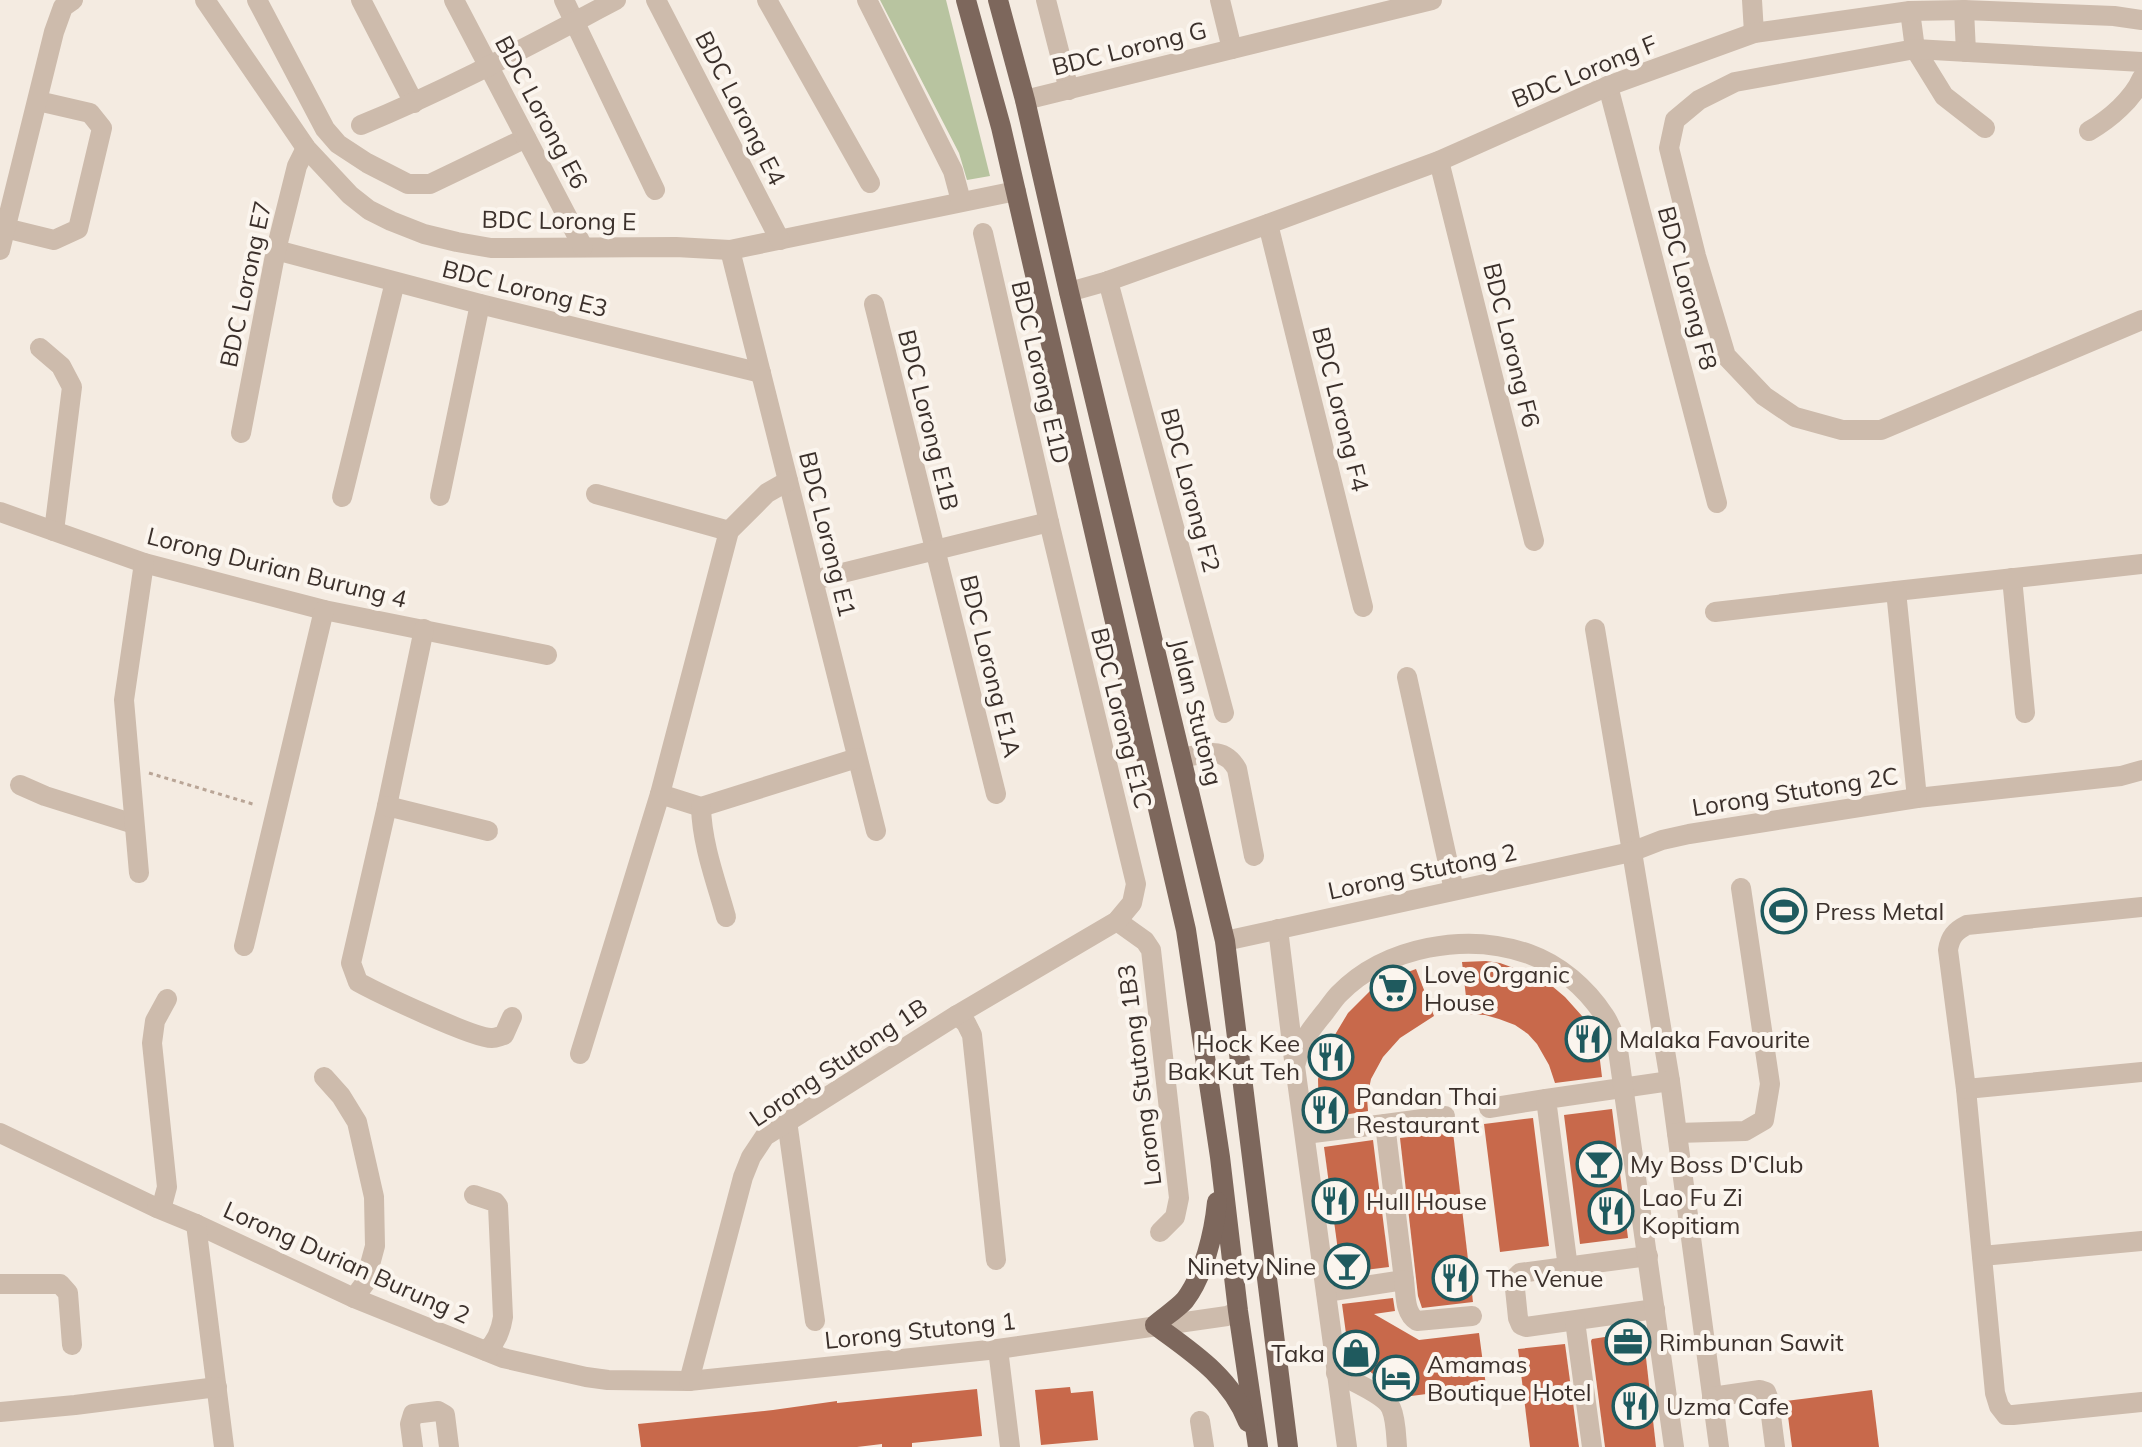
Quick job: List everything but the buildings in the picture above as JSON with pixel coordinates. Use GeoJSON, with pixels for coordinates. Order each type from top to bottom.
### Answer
{"type":"FeatureCollection","features":[{"type":"Feature","properties":{"kind":"main road"},"geometry":{"type":"LineString","coordinates":[[966,0],[1001,127],[1186,930],[1258,1445]]}},
{"type":"Feature","properties":{"kind":"main road","name":"Jalan Stutong"},"geometry":{"type":"LineString","coordinates":[[998,0],[1025,100],[1225,941],[1288,1447]]}},
{"type":"Feature","properties":{"kind":"main road"},"geometry":{"type":"LineString","coordinates":[[1001,127],[1007,112],[1025,100]]}},
{"type":"Feature","properties":{"kind":"main road"},"geometry":{"type":"LineString","coordinates":[[1238,1311],[1254,1298],[1261,1283],[1240,1139],[1238,1108],[1241,1073]]}},
{"type":"Feature","properties":{"kind":"main road"},"geometry":{"type":"LineString","coordinates":[[1220,1157],[1215,1225],[1201,1269],[1184,1301],[1155,1325],[1223,1379],[1241,1404],[1258,1445]]}},
{"type":"Feature","properties":{"kind":"street"},"geometry":{"type":"LineString","coordinates":[[0,250],[54,32],[63,7],[73,0]]}},
{"type":"Feature","properties":{"kind":"street","name":"BDC Lorong E"},"geometry":{"type":"LineString","coordinates":[[205,0],[306,148],[339,184],[369,210],[424,234],[457,242],[491,248],[676,247],[730,250],[1016,191]]}},
{"type":"Feature","properties":{"kind":"street"},"geometry":{"type":"LineString","coordinates":[[257,0],[325,129],[338,144],[367,163],[408,184],[430,184],[526,138]]}},
{"type":"Feature","properties":{"kind":"street"},"geometry":{"type":"LineString","coordinates":[[361,0],[414,103]]}},
{"type":"Feature","properties":{"kind":"street","name":"BDC Lorong E6"},"geometry":{"type":"LineString","coordinates":[[454,0],[583,247]]}},
{"type":"Feature","properties":{"kind":"street"},"geometry":{"type":"LineString","coordinates":[[564,0],[655,190]]}},
{"type":"Feature","properties":{"kind":"street"},"geometry":{"type":"LineString","coordinates":[[361,125],[489,67],[616,0]]}},
{"type":"Feature","properties":{"kind":"street","name":"BDC Lorong E4"},"geometry":{"type":"LineString","coordinates":[[656,0],[780,240]]}},
{"type":"Feature","properties":{"kind":"street"},"geometry":{"type":"LineString","coordinates":[[767,0],[870,183]]}},
{"type":"Feature","properties":{"kind":"street"},"geometry":{"type":"LineString","coordinates":[[867,0],[953,171],[961,201]]}},
{"type":"Feature","properties":{"kind":"street"},"geometry":{"type":"LineString","coordinates":[[1046,0],[1069,90]]}},
{"type":"Feature","properties":{"kind":"street"},"geometry":{"type":"LineString","coordinates":[[1220,0],[1232,49]]}},
{"type":"Feature","properties":{"kind":"street","name":"BDC Lorong G"},"geometry":{"type":"LineString","coordinates":[[1025,100],[1406,3],[1432,0]]}},
{"type":"Feature","properties":{"kind":"street"},"geometry":{"type":"LineString","coordinates":[[1752,0],[1754,33]]}},
{"type":"Feature","properties":{"kind":"street","name":"BDC Lorong F"},"geometry":{"type":"LineString","coordinates":[[1069,292],[1108,281],[1439,161],[1608,86],[1754,33],[1936,5],[1964,10],[2114,8],[2142,20]]}},
{"type":"Feature","properties":{"kind":"street"},"geometry":{"type":"LineString","coordinates":[[1964,10],[1966,52]]}},
{"type":"Feature","properties":{"kind":"street"},"geometry":{"type":"LineString","coordinates":[[1910,11],[1915,49],[1944,96],[1985,128]]}},
{"type":"Feature","properties":{"kind":"street"},"geometry":{"type":"LineString","coordinates":[[2142,62],[1915,49],[1735,82],[1699,100],[1675,120],[1669,148],[1696,256],[1726,356],[1764,396],[1795,417],[1842,430],[1881,430],[2142,320]]}},
{"type":"Feature","properties":{"kind":"street"},"geometry":{"type":"LineString","coordinates":[[2089,131],[2102,123],[2137,89],[2142,78]]}},
{"type":"Feature","properties":{"kind":"street","name":"BDC Lorong F8"},"geometry":{"type":"LineString","coordinates":[[1608,86],[1717,503]]}},
{"type":"Feature","properties":{"kind":"street"},"geometry":{"type":"LineString","coordinates":[[5,228],[54,240],[78,229],[102,128],[90,113],[38,101]]}},
{"type":"Feature","properties":{"kind":"street","name":"BDC Lorong E7"},"geometry":{"type":"LineString","coordinates":[[241,433],[276,250],[297,166],[306,148]]}},
{"type":"Feature","properties":{"kind":"street","name":"BDC Lorong F6"},"geometry":{"type":"LineString","coordinates":[[1439,161],[1534,541]]}},
{"type":"Feature","properties":{"kind":"street","name":"BDC Lorong F4"},"geometry":{"type":"LineString","coordinates":[[1268,224],[1363,607]]}},
{"type":"Feature","properties":{"kind":"street","name":"BDC Lorong E1D"},"geometry":{"type":"LineString","coordinates":[[983,233],[1049,522]]}},
{"type":"Feature","properties":{"kind":"street","name":"BDC Lorong E3"},"geometry":{"type":"LineString","coordinates":[[276,250],[761,373]]}},
{"type":"Feature","properties":{"kind":"street","name":"BDC Lorong E1"},"geometry":{"type":"LineString","coordinates":[[730,250],[876,831]]}},
{"type":"Feature","properties":{"kind":"street","name":"BDC Lorong F2"},"geometry":{"type":"LineString","coordinates":[[1108,281],[1224,713]]}},
{"type":"Feature","properties":{"kind":"street"},"geometry":{"type":"LineString","coordinates":[[342,497],[395,282]]}},
{"type":"Feature","properties":{"kind":"street"},"geometry":{"type":"LineString","coordinates":[[440,496],[480,304]]}},
{"type":"Feature","properties":{"kind":"street","name":"BDC Lorong E1B"},"geometry":{"type":"LineString","coordinates":[[874,304],[935,550]]}},
{"type":"Feature","properties":{"kind":"street"},"geometry":{"type":"LineString","coordinates":[[40,348],[61,366],[72,387],[54,531]]}},
{"type":"Feature","properties":{"kind":"street"},"geometry":{"type":"LineString","coordinates":[[580,1054],[660,794],[729,531],[767,493],[788,481]]}},
{"type":"Feature","properties":{"kind":"street"},"geometry":{"type":"LineString","coordinates":[[596,494],[729,531]]}},
{"type":"Feature","properties":{"kind":"street","name":"Lorong Durian Burung 4"},"geometry":{"type":"LineString","coordinates":[[0,512],[144,563],[324,610],[547,655]]}},
{"type":"Feature","properties":{"kind":"street"},"geometry":{"type":"LineString","coordinates":[[814,580],[1049,522]]}},
{"type":"Feature","properties":{"kind":"street","name":"BDC Lorong E1C"},"geometry":{"type":"LineString","coordinates":[[1049,522],[1136,884],[1132,903],[1117,921]]}},
{"type":"Feature","properties":{"kind":"street","name":"BDC Lorong E1A"},"geometry":{"type":"LineString","coordinates":[[935,550],[996,794]]}},
{"type":"Feature","properties":{"kind":"street"},"geometry":{"type":"LineString","coordinates":[[139,873],[124,700],[144,563]]}},
{"type":"Feature","properties":{"kind":"street"},"geometry":{"type":"LineString","coordinates":[[1715,612],[2142,564]]}},
{"type":"Feature","properties":{"kind":"street"},"geometry":{"type":"LineString","coordinates":[[2012,578],[2025,713]]}},
{"type":"Feature","properties":{"kind":"street","name":"Lorong Stutong 2C"},"geometry":{"type":"LineString","coordinates":[[1631,852],[1689,834],[1917,798],[1896,591]]}},
{"type":"Feature","properties":{"kind":"street"},"geometry":{"type":"LineString","coordinates":[[244,946],[324,610]]}},
{"type":"Feature","properties":{"kind":"street"},"geometry":{"type":"LineString","coordinates":[[424,629],[351,963],[358,982],[490,1038],[504,1035],[512,1017]]}},
{"type":"Feature","properties":{"kind":"street"},"geometry":{"type":"LineString","coordinates":[[1595,629],[1670,1081],[1719,1447]]}},
{"type":"Feature","properties":{"kind":"street"},"geometry":{"type":"LineString","coordinates":[[1407,677],[1454,890]]}},
{"type":"Feature","properties":{"kind":"street"},"geometry":{"type":"LineString","coordinates":[[1181,758],[1223,753],[1231,758],[1237,769],[1254,856]]}},
{"type":"Feature","properties":{"kind":"street"},"geometry":{"type":"LineString","coordinates":[[660,794],[701,807],[857,758]]}},
{"type":"Feature","properties":{"kind":"street"},"geometry":{"type":"LineString","coordinates":[[1917,798],[2121,776],[2142,770]]}},
{"type":"Feature","properties":{"kind":"street"},"geometry":{"type":"LineString","coordinates":[[20,785],[134,824]]}},
{"type":"Feature","properties":{"kind":"street"},"geometry":{"type":"LineString","coordinates":[[387,806],[488,831]]}},
{"type":"Feature","properties":{"kind":"street"},"geometry":{"type":"LineString","coordinates":[[701,807],[707,851],[726,917]]}},
{"type":"Feature","properties":{"kind":"street","name":"Lorong Stutong 2"},"geometry":{"type":"LineString","coordinates":[[1225,941],[1631,852]]}},
{"type":"Feature","properties":{"kind":"street"},"geometry":{"type":"LineString","coordinates":[[1677,1133],[1745,1131],[1764,1120],[1770,1084],[1741,888]]}},
{"type":"Feature","properties":{"kind":"street"},"geometry":{"type":"LineString","coordinates":[[2142,907],[1967,925],[1957,930],[1948,950],[1966,1089],[1995,1393],[1999,1406],[2006,1415],[2142,1402]]}},
{"type":"Feature","properties":{"kind":"street","name":"Lorong Stutong 1B"},"geometry":{"type":"LineString","coordinates":[[689,1381],[743,1177],[751,1157],[765,1136],[957,1015],[1117,921]]}},
{"type":"Feature","properties":{"kind":"street","name":"Lorong Stutong 1B3"},"geometry":{"type":"LineString","coordinates":[[1117,921],[1145,941],[1151,950],[1179,1198],[1175,1217],[1160,1232]]}},
{"type":"Feature","properties":{"kind":"street"},"geometry":{"type":"LineString","coordinates":[[1278,929],[1347,1447]]}},
{"type":"Feature","properties":{"kind":"street"},"geometry":{"type":"LineString","coordinates":[[1295,1066],[1303,1043],[1340,993],[1393,958],[1423,947],[1472,944],[1529,954],[1563,971],[1585,991],[1606,1017],[1617,1043],[1674,1447]]}},
{"type":"Feature","properties":{"kind":"street"},"geometry":{"type":"LineString","coordinates":[[157,1208],[163,1202],[167,1187],[152,1043],[155,1021],[167,999]]}},
{"type":"Feature","properties":{"kind":"street"},"geometry":{"type":"LineString","coordinates":[[957,1015],[972,1035],[996,1260]]}},
{"type":"Feature","properties":{"kind":"street"},"geometry":{"type":"LineString","coordinates":[[1966,1089],[2142,1072]]}},
{"type":"Feature","properties":{"kind":"street"},"geometry":{"type":"LineString","coordinates":[[324,1077],[341,1096],[357,1122],[374,1197],[375,1246],[365,1283],[354,1298]]}},
{"type":"Feature","properties":{"kind":"street"},"geometry":{"type":"LineString","coordinates":[[1489,1108],[1670,1081]]}},
{"type":"Feature","properties":{"kind":"street"},"geometry":{"type":"LineString","coordinates":[[1546,1099],[1568,1268]]}},
{"type":"Feature","properties":{"kind":"street"},"geometry":{"type":"LineString","coordinates":[[1305,1134],[1445,1116]]}},
{"type":"Feature","properties":{"kind":"street"},"geometry":{"type":"LineString","coordinates":[[787,1121],[815,1321]]}},
{"type":"Feature","properties":{"kind":"street"},"geometry":{"type":"LineString","coordinates":[[1385,1124],[1408,1312],[1417,1321],[1472,1316]]}},
{"type":"Feature","properties":{"kind":"street","name":"Lorong Durian Burung 2"},"geometry":{"type":"LineString","coordinates":[[0,1133],[354,1298],[503,1358],[608,1380],[689,1381]]}},
{"type":"Feature","properties":{"kind":"street"},"geometry":{"type":"LineString","coordinates":[[474,1195],[498,1206],[503,1317],[496,1339],[486,1351]]}},
{"type":"Feature","properties":{"kind":"street"},"geometry":{"type":"LineString","coordinates":[[196,1224],[224,1447]]}},
{"type":"Feature","properties":{"kind":"street"},"geometry":{"type":"LineString","coordinates":[[1982,1256],[2142,1241]]}},
{"type":"Feature","properties":{"kind":"street"},"geometry":{"type":"LineString","coordinates":[[1648,1256],[1520,1273],[1515,1276],[1518,1318],[1521,1325],[1526,1327],[1655,1309]]}},
{"type":"Feature","properties":{"kind":"street"},"geometry":{"type":"LineString","coordinates":[[1326,1292],[1404,1280]]}},
{"type":"Feature","properties":{"kind":"street"},"geometry":{"type":"LineString","coordinates":[[0,1284],[60,1284],[68,1293],[72,1345]]}},
{"type":"Feature","properties":{"kind":"street","name":"Lorong Stutong 1"},"geometry":{"type":"LineString","coordinates":[[689,1381],[998,1349],[1227,1316],[1238,1311]]}},
{"type":"Feature","properties":{"kind":"street"},"geometry":{"type":"LineString","coordinates":[[1575,1321],[1592,1447]]}},
{"type":"Feature","properties":{"kind":"street"},"geometry":{"type":"LineString","coordinates":[[998,1349],[1010,1447]]}},
{"type":"Feature","properties":{"kind":"street"},"geometry":{"type":"LineString","coordinates":[[1336,1373],[1390,1405],[1397,1447]]}},
{"type":"Feature","properties":{"kind":"street"},"geometry":{"type":"LineString","coordinates":[[0,1412],[217,1387]]}},
{"type":"Feature","properties":{"kind":"street"},"geometry":{"type":"LineString","coordinates":[[1712,1397],[1760,1390],[1766,1392],[1775,1447]]}},
{"type":"Feature","properties":{"kind":"street"},"geometry":{"type":"LineString","coordinates":[[413,1447],[410,1424],[413,1414],[438,1411],[445,1415],[449,1447]]}},
{"type":"Feature","properties":{"kind":"street"},"geometry":{"type":"LineString","coordinates":[[1200,1421],[1204,1447]]}},
{"type":"Feature","properties":{"kind":"path"},"geometry":{"type":"LineString","coordinates":[[130,767],[277,811]]}},
{"type":"Feature","properties":{"kind":"green space"},"geometry":{"type":"Polygon","coordinates":[[[880,0],[946,0],[990,176],[967,180],[959,153],[880,0]]]}},
{"type":"Feature","properties":{"kind":"place","name":"Press Metal"},"geometry":{"type":"Point","coordinates":[1784,911]}},
{"type":"Feature","properties":{"kind":"place","name":"Love Organic House"},"geometry":{"type":"Point","coordinates":[1393,988]}},
{"type":"Feature","properties":{"kind":"place","name":"Malaka Favourite"},"geometry":{"type":"Point","coordinates":[1588,1039]}},
{"type":"Feature","properties":{"kind":"place","name":"Hock Kee Bak Kut Teh"},"geometry":{"type":"Point","coordinates":[1331,1057]}},
{"type":"Feature","properties":{"kind":"place","name":"Pandan Thai Restaurant"},"geometry":{"type":"Point","coordinates":[1325,1110]}},
{"type":"Feature","properties":{"kind":"place","name":"My Boss D'Club"},"geometry":{"type":"Point","coordinates":[1599,1164]}},
{"type":"Feature","properties":{"kind":"place","name":"Hull House"},"geometry":{"type":"Point","coordinates":[1335,1201]}},
{"type":"Feature","properties":{"kind":"place","name":"Lao Fu Zi Kopitiam"},"geometry":{"type":"Point","coordinates":[1611,1211]}},
{"type":"Feature","properties":{"kind":"place","name":"Ninety Nine"},"geometry":{"type":"Point","coordinates":[1347,1266]}},
{"type":"Feature","properties":{"kind":"place","name":"The Venue"},"geometry":{"type":"Point","coordinates":[1455,1278]}},
{"type":"Feature","properties":{"kind":"place","name":"Rimbunan Sawit"},"geometry":{"type":"Point","coordinates":[1628,1342]}},
{"type":"Feature","properties":{"kind":"place","name":"Taka"},"geometry":{"type":"Point","coordinates":[1356,1353]}},
{"type":"Feature","properties":{"kind":"place","name":"Amamas Boutique Hotel"},"geometry":{"type":"Point","coordinates":[1396,1378]}},
{"type":"Feature","properties":{"kind":"place","name":"Uzma Cafe"},"geometry":{"type":"Point","coordinates":[1635,1406]}}]}
